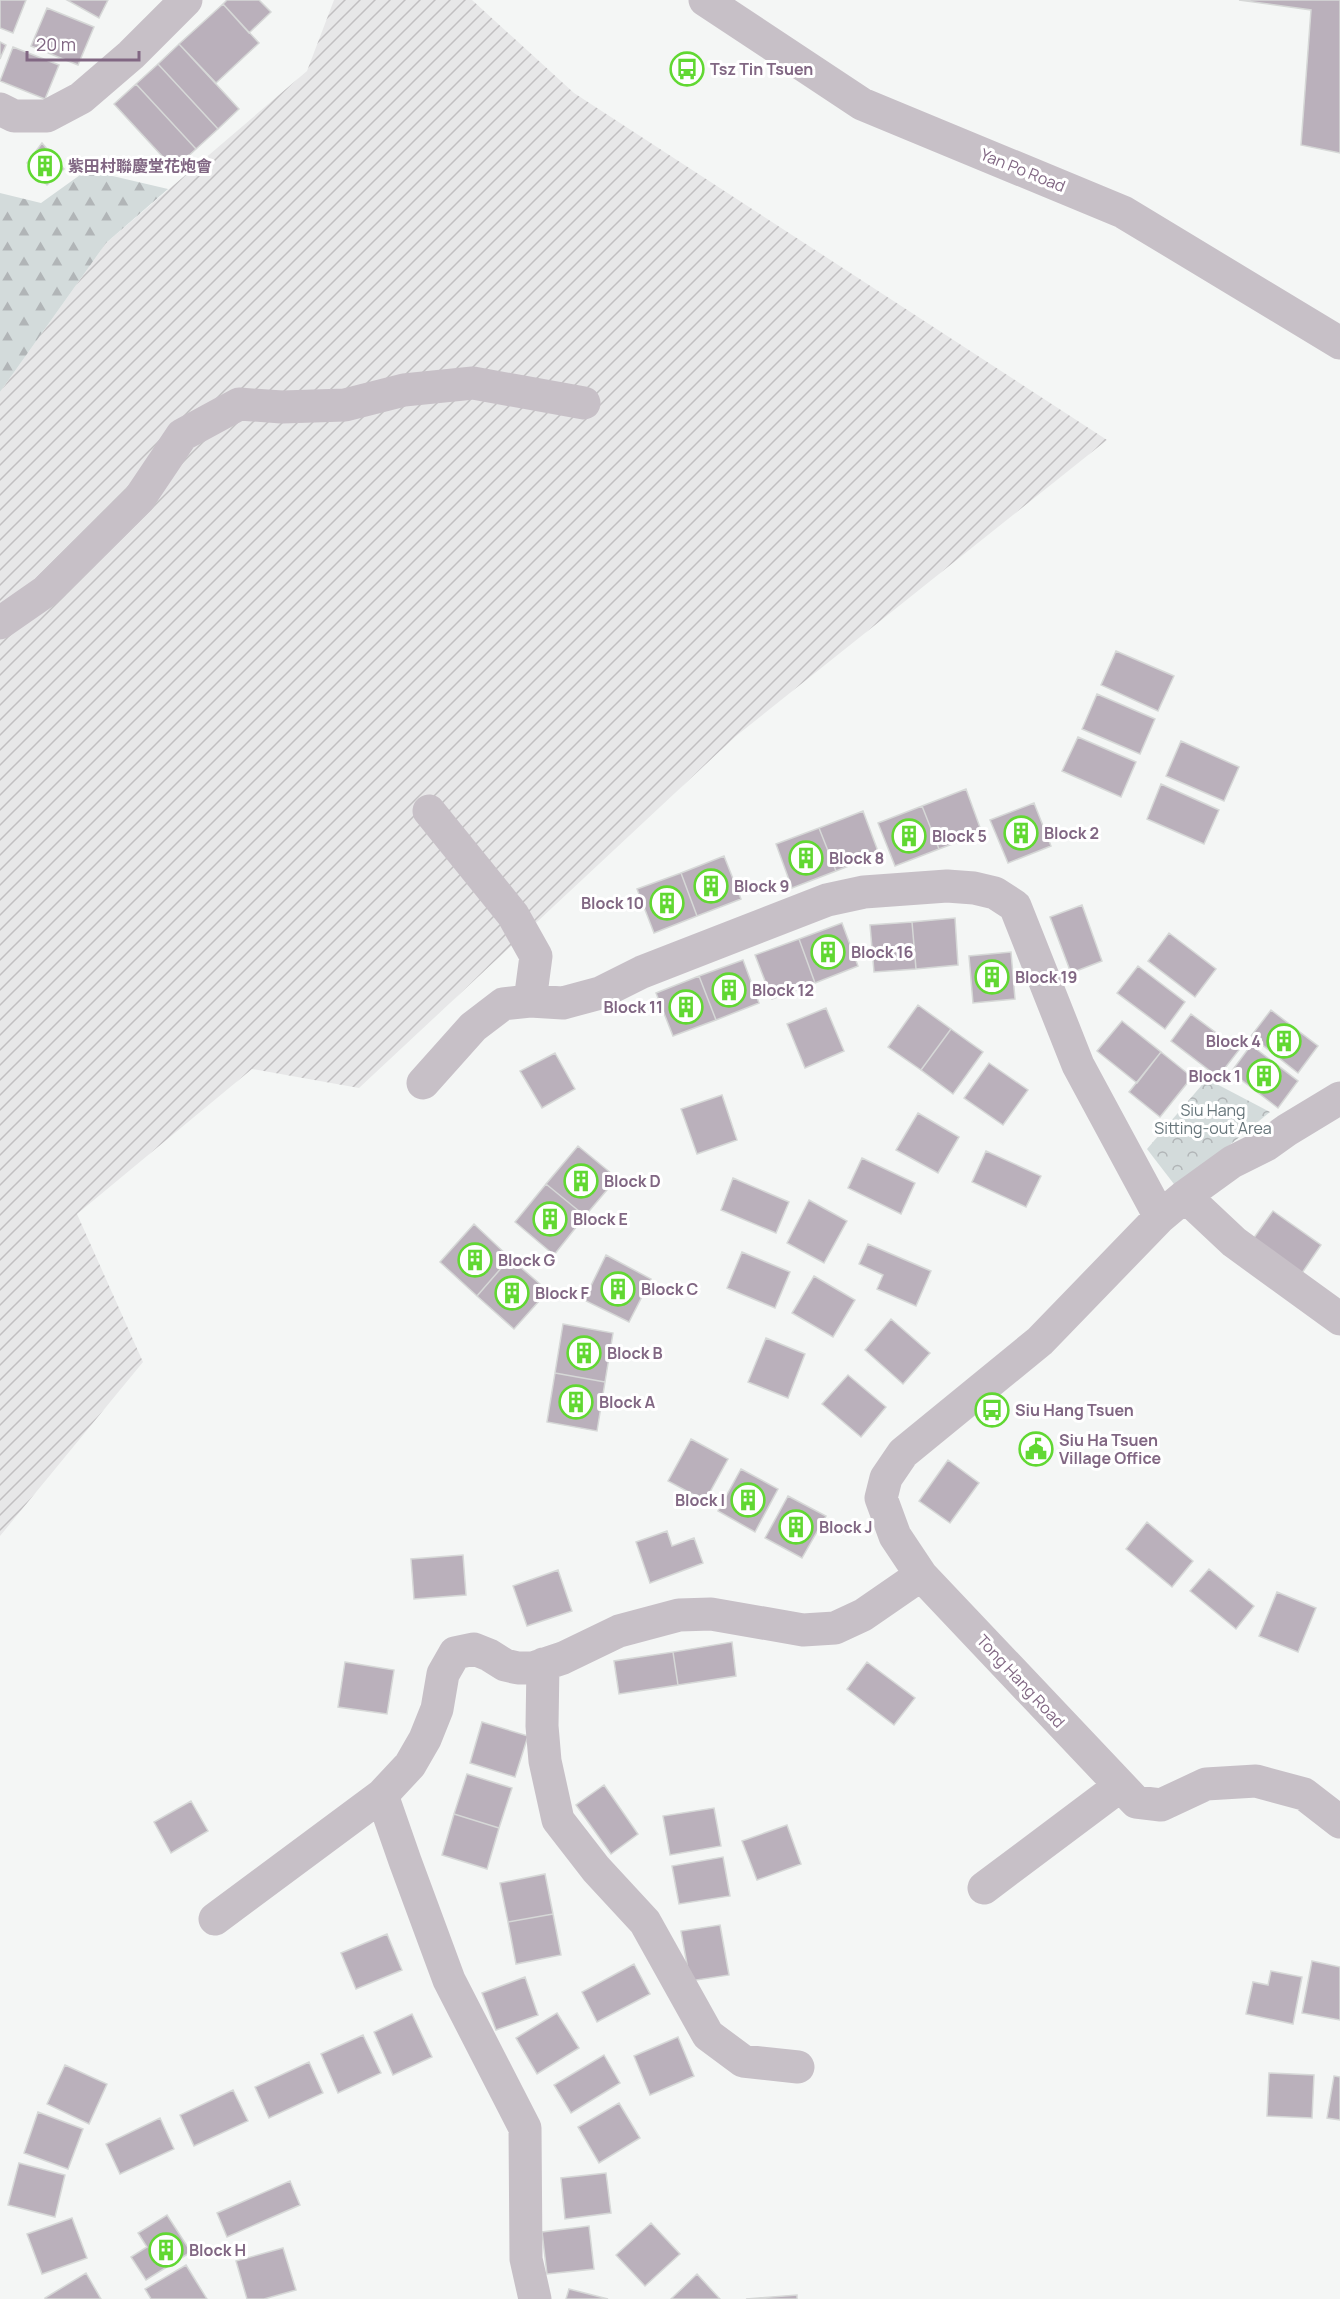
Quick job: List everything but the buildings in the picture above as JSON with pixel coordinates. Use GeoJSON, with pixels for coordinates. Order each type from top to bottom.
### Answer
{"type":"FeatureCollection","features":[{"type":"Feature","properties":{"kind":"street"},"geometry":{"type":"LineString","coordinates":[[0,109],[14,116],[47,116],[81,98],[131,55],[186,0]]}},
{"type":"Feature","properties":{"kind":"street","name":"Yan Po Road"},"geometry":{"type":"LineString","coordinates":[[705,0],[862,104],[1123,212],[1340,343]]}},
{"type":"Feature","properties":{"kind":"street"},"geometry":{"type":"LineString","coordinates":[[0,623],[46,591],[139,499],[182,435],[239,404],[282,407],[345,405],[404,390],[473,383],[584,403]]}},
{"type":"Feature","properties":{"kind":"street"},"geometry":{"type":"LineString","coordinates":[[429,811],[513,915],[536,956],[530,1001]]}},
{"type":"Feature","properties":{"kind":"street"},"geometry":{"type":"LineString","coordinates":[[423,1083],[473,1027],[503,1004],[530,1001],[564,1003],[600,993],[642,972],[827,900],[864,892],[947,885],[995,892],[1015,906],[1078,1065],[1160,1217]]}},
{"type":"Feature","properties":{"kind":"street","name":"Tong Hang Road"},"geometry":{"type":"LineString","coordinates":[[1340,1098],[1266,1145],[1232,1162],[1160,1217],[1040,1341],[903,1453],[886,1478],[881,1498],[895,1536],[921,1575],[1136,1802],[1161,1805],[1206,1784],[1257,1780],[1304,1794],[1340,1822]]}},
{"type":"Feature","properties":{"kind":"street"},"geometry":{"type":"LineString","coordinates":[[1185,1196],[1234,1242],[1340,1319]]}},
{"type":"Feature","properties":{"kind":"street"},"geometry":{"type":"LineString","coordinates":[[215,1919],[382,1795],[410,1765],[425,1739],[437,1709],[443,1674],[455,1653],[474,1649],[505,1665],[518,1668],[543,1665],[619,1631],[679,1615],[711,1614],[803,1630],[835,1628],[863,1615],[921,1575]]}},
{"type":"Feature","properties":{"kind":"street"},"geometry":{"type":"LineString","coordinates":[[543,1665],[545,1761],[558,1820],[596,1869],[645,1922],[708,2035],[743,2061],[798,2067]]}},
{"type":"Feature","properties":{"kind":"street"},"geometry":{"type":"LineString","coordinates":[[984,1888],[1120,1786]]}},
{"type":"Feature","properties":{"kind":"street"},"geometry":{"type":"LineString","coordinates":[[382,1795],[449,1980],[525,2128],[526,2259],[535,2299]]}},
{"type":"Feature","properties":{"kind":"shaded area"},"geometry":{"type":"Polygon","coordinates":[[[334,0],[472,0],[574,93],[1107,440],[736,736],[359,1088],[252,1069],[77,1214],[143,1362],[0,1536],[0,392],[106,243],[307,71],[334,0]]]}},
{"type":"Feature","properties":{"kind":"green space"},"geometry":{"type":"Polygon","coordinates":[[[87,170],[168,189],[106,243],[0,392],[0,193],[41,203],[87,170]]]}},
{"type":"Feature","properties":{"kind":"green space","name":"Siu Hang Sitting-out Area"},"geometry":{"type":"Polygon","coordinates":[[[1207,1079],[1270,1112],[1177,1188],[1147,1149],[1207,1079]]]}},
{"type":"Feature","properties":{"kind":"place","name":"Tsz Tin Tsuen"},"geometry":{"type":"Point","coordinates":[687,69]}},
{"type":"Feature","properties":{"kind":"place","name":"紫田村聯慶堂花炮會"},"geometry":{"type":"Point","coordinates":[45,166]}},
{"type":"Feature","properties":{"kind":"place","name":"Block 2"},"geometry":{"type":"Point","coordinates":[1021,833]}},
{"type":"Feature","properties":{"kind":"place","name":"Block 5"},"geometry":{"type":"Point","coordinates":[909,836]}},
{"type":"Feature","properties":{"kind":"place","name":"Block 8"},"geometry":{"type":"Point","coordinates":[806,858]}},
{"type":"Feature","properties":{"kind":"place","name":"Block 9"},"geometry":{"type":"Point","coordinates":[711,886]}},
{"type":"Feature","properties":{"kind":"place","name":"Block 10"},"geometry":{"type":"Point","coordinates":[667,903]}},
{"type":"Feature","properties":{"kind":"place","name":"Block 16"},"geometry":{"type":"Point","coordinates":[828,952]}},
{"type":"Feature","properties":{"kind":"place","name":"Block 19"},"geometry":{"type":"Point","coordinates":[992,977]}},
{"type":"Feature","properties":{"kind":"place","name":"Block 12"},"geometry":{"type":"Point","coordinates":[729,990]}},
{"type":"Feature","properties":{"kind":"place","name":"Block 11"},"geometry":{"type":"Point","coordinates":[686,1007]}},
{"type":"Feature","properties":{"kind":"place","name":"Block 4"},"geometry":{"type":"Point","coordinates":[1284,1041]}},
{"type":"Feature","properties":{"kind":"place","name":"Block 1"},"geometry":{"type":"Point","coordinates":[1264,1076]}},
{"type":"Feature","properties":{"kind":"place","name":"Block D"},"geometry":{"type":"Point","coordinates":[581,1181]}},
{"type":"Feature","properties":{"kind":"place","name":"Block E"},"geometry":{"type":"Point","coordinates":[550,1219]}},
{"type":"Feature","properties":{"kind":"place","name":"Block G"},"geometry":{"type":"Point","coordinates":[475,1260]}},
{"type":"Feature","properties":{"kind":"place","name":"Block C"},"geometry":{"type":"Point","coordinates":[618,1289]}},
{"type":"Feature","properties":{"kind":"place","name":"Block F"},"geometry":{"type":"Point","coordinates":[512,1293]}},
{"type":"Feature","properties":{"kind":"place","name":"Block B"},"geometry":{"type":"Point","coordinates":[584,1353]}},
{"type":"Feature","properties":{"kind":"place","name":"Block A"},"geometry":{"type":"Point","coordinates":[576,1402]}},
{"type":"Feature","properties":{"kind":"place","name":"Siu Hang Tsuen"},"geometry":{"type":"Point","coordinates":[992,1410]}},
{"type":"Feature","properties":{"kind":"place","name":"Siu Ha Tsuen Village Office"},"geometry":{"type":"Point","coordinates":[1036,1449]}},
{"type":"Feature","properties":{"kind":"place","name":"Block I"},"geometry":{"type":"Point","coordinates":[748,1500]}},
{"type":"Feature","properties":{"kind":"place","name":"Block J"},"geometry":{"type":"Point","coordinates":[796,1527]}},
{"type":"Feature","properties":{"kind":"place","name":"Block H"},"geometry":{"type":"Point","coordinates":[166,2250]}}]}
